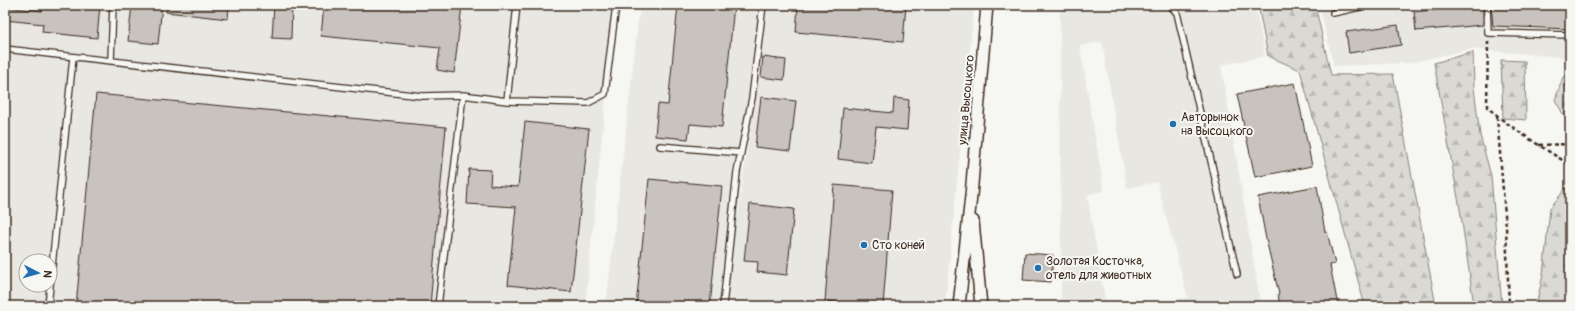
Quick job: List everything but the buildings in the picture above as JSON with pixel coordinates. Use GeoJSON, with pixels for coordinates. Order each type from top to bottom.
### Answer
{"type":"FeatureCollection","features":[{"type":"Feature","properties":{"kind":"street","name":"улица Высоцкого"},"geometry":{"type":"LineString","coordinates":[[958,306],[971,196],[987,5]]}},
{"type":"Feature","properties":{"kind":"street","name":"улица Высоцкого"},"geometry":{"type":"LineString","coordinates":[[971,196],[981,306]]}},
{"type":"Feature","properties":{"kind":"lane"},"geometry":{"type":"LineString","coordinates":[[111,60],[113,5]]}},
{"type":"Feature","properties":{"kind":"lane"},"geometry":{"type":"LineString","coordinates":[[507,101],[517,5]]}},
{"type":"Feature","properties":{"kind":"lane"},"geometry":{"type":"LineString","coordinates":[[5,49],[422,96],[463,95],[507,101],[588,103],[605,94],[616,5]]}},
{"type":"Feature","properties":{"kind":"lane"},"geometry":{"type":"LineString","coordinates":[[723,306],[737,172],[752,98],[763,5]]}},
{"type":"Feature","properties":{"kind":"lane"},"geometry":{"type":"LineString","coordinates":[[1170,5],[1178,13],[1237,274]]}},
{"type":"Feature","properties":{"kind":"lane"},"geometry":{"type":"LineString","coordinates":[[1333,13],[1369,5]]}},
{"type":"Feature","properties":{"kind":"lane"},"geometry":{"type":"LineString","coordinates":[[1487,5],[1488,33],[1570,35]]}},
{"type":"Feature","properties":{"kind":"lane"},"geometry":{"type":"LineString","coordinates":[[48,306],[73,57]]}},
{"type":"Feature","properties":{"kind":"lane"},"geometry":{"type":"LineString","coordinates":[[438,306],[463,95]]}},
{"type":"Feature","properties":{"kind":"lane"},"geometry":{"type":"LineString","coordinates":[[660,146],[741,153]]}},
{"type":"Feature","properties":{"kind":"path"},"geometry":{"type":"LineString","coordinates":[[1488,33],[1487,107],[1538,145],[1570,165]]}},
{"type":"Feature","properties":{"kind":"path"},"geometry":{"type":"LineString","coordinates":[[1498,116],[1506,228],[1509,306]]}},
{"type":"Feature","properties":{"kind":"path"},"geometry":{"type":"LineString","coordinates":[[1538,145],[1570,144]]}},
{"type":"Feature","properties":{"kind":"shaded area"},"geometry":{"type":"Polygon","coordinates":[[[5,5],[615,5],[585,306],[5,306],[5,5]]]}},
{"type":"Feature","properties":{"kind":"shaded area"},"geometry":{"type":"Polygon","coordinates":[[[640,5],[761,5],[737,221],[767,5],[974,5],[945,306],[606,306],[640,5]]]}},
{"type":"Feature","properties":{"kind":"shaded area","name":"Авторынок на Высоцкого"},"geometry":{"type":"Polygon","coordinates":[[[1060,5],[1255,5],[1265,56],[1221,65],[1261,306],[1112,306],[1188,298],[1157,182],[1127,188],[1102,42],[1080,46],[1104,191],[1087,195],[1106,306],[1061,306],[1060,5]]]}},
{"type":"Feature","properties":{"kind":"shaded area"},"geometry":{"type":"Polygon","coordinates":[[[1319,5],[1570,5],[1570,58],[1471,49],[1408,63],[1334,66],[1319,5]]]}},
{"type":"Feature","properties":{"kind":"green space"},"geometry":{"type":"Polygon","coordinates":[[[1258,5],[1315,5],[1331,75],[1393,74],[1436,306],[1365,306],[1300,70],[1268,56],[1258,5]]]}},
{"type":"Feature","properties":{"kind":"green space"},"geometry":{"type":"Polygon","coordinates":[[[1473,52],[1474,88],[1480,135],[1491,176],[1502,306],[1474,306],[1461,215],[1434,63],[1473,52]]]}},
{"type":"Feature","properties":{"kind":"green space"},"geometry":{"type":"Polygon","coordinates":[[[1501,60],[1525,61],[1526,120],[1503,118],[1501,60]]]}},
{"type":"Feature","properties":{"kind":"green space"},"geometry":{"type":"Polygon","coordinates":[[[1570,74],[1570,126],[1555,100],[1563,77],[1570,74]]]}},
{"type":"Feature","properties":{"kind":"green space"},"geometry":{"type":"Polygon","coordinates":[[[1566,188],[1570,189],[1570,306],[1536,306],[1543,275],[1550,208],[1566,188]]]}},
{"type":"Feature","properties":{"kind":"place","name":"Авторынок на Высоцкого"},"geometry":{"type":"Point","coordinates":[1173,124]}},
{"type":"Feature","properties":{"kind":"place","name":"Сто коней"},"geometry":{"type":"Point","coordinates":[864,245]}},
{"type":"Feature","properties":{"kind":"place","name":"Золотая Косточка, отель для животных"},"geometry":{"type":"Point","coordinates":[1038,268]}}]}
